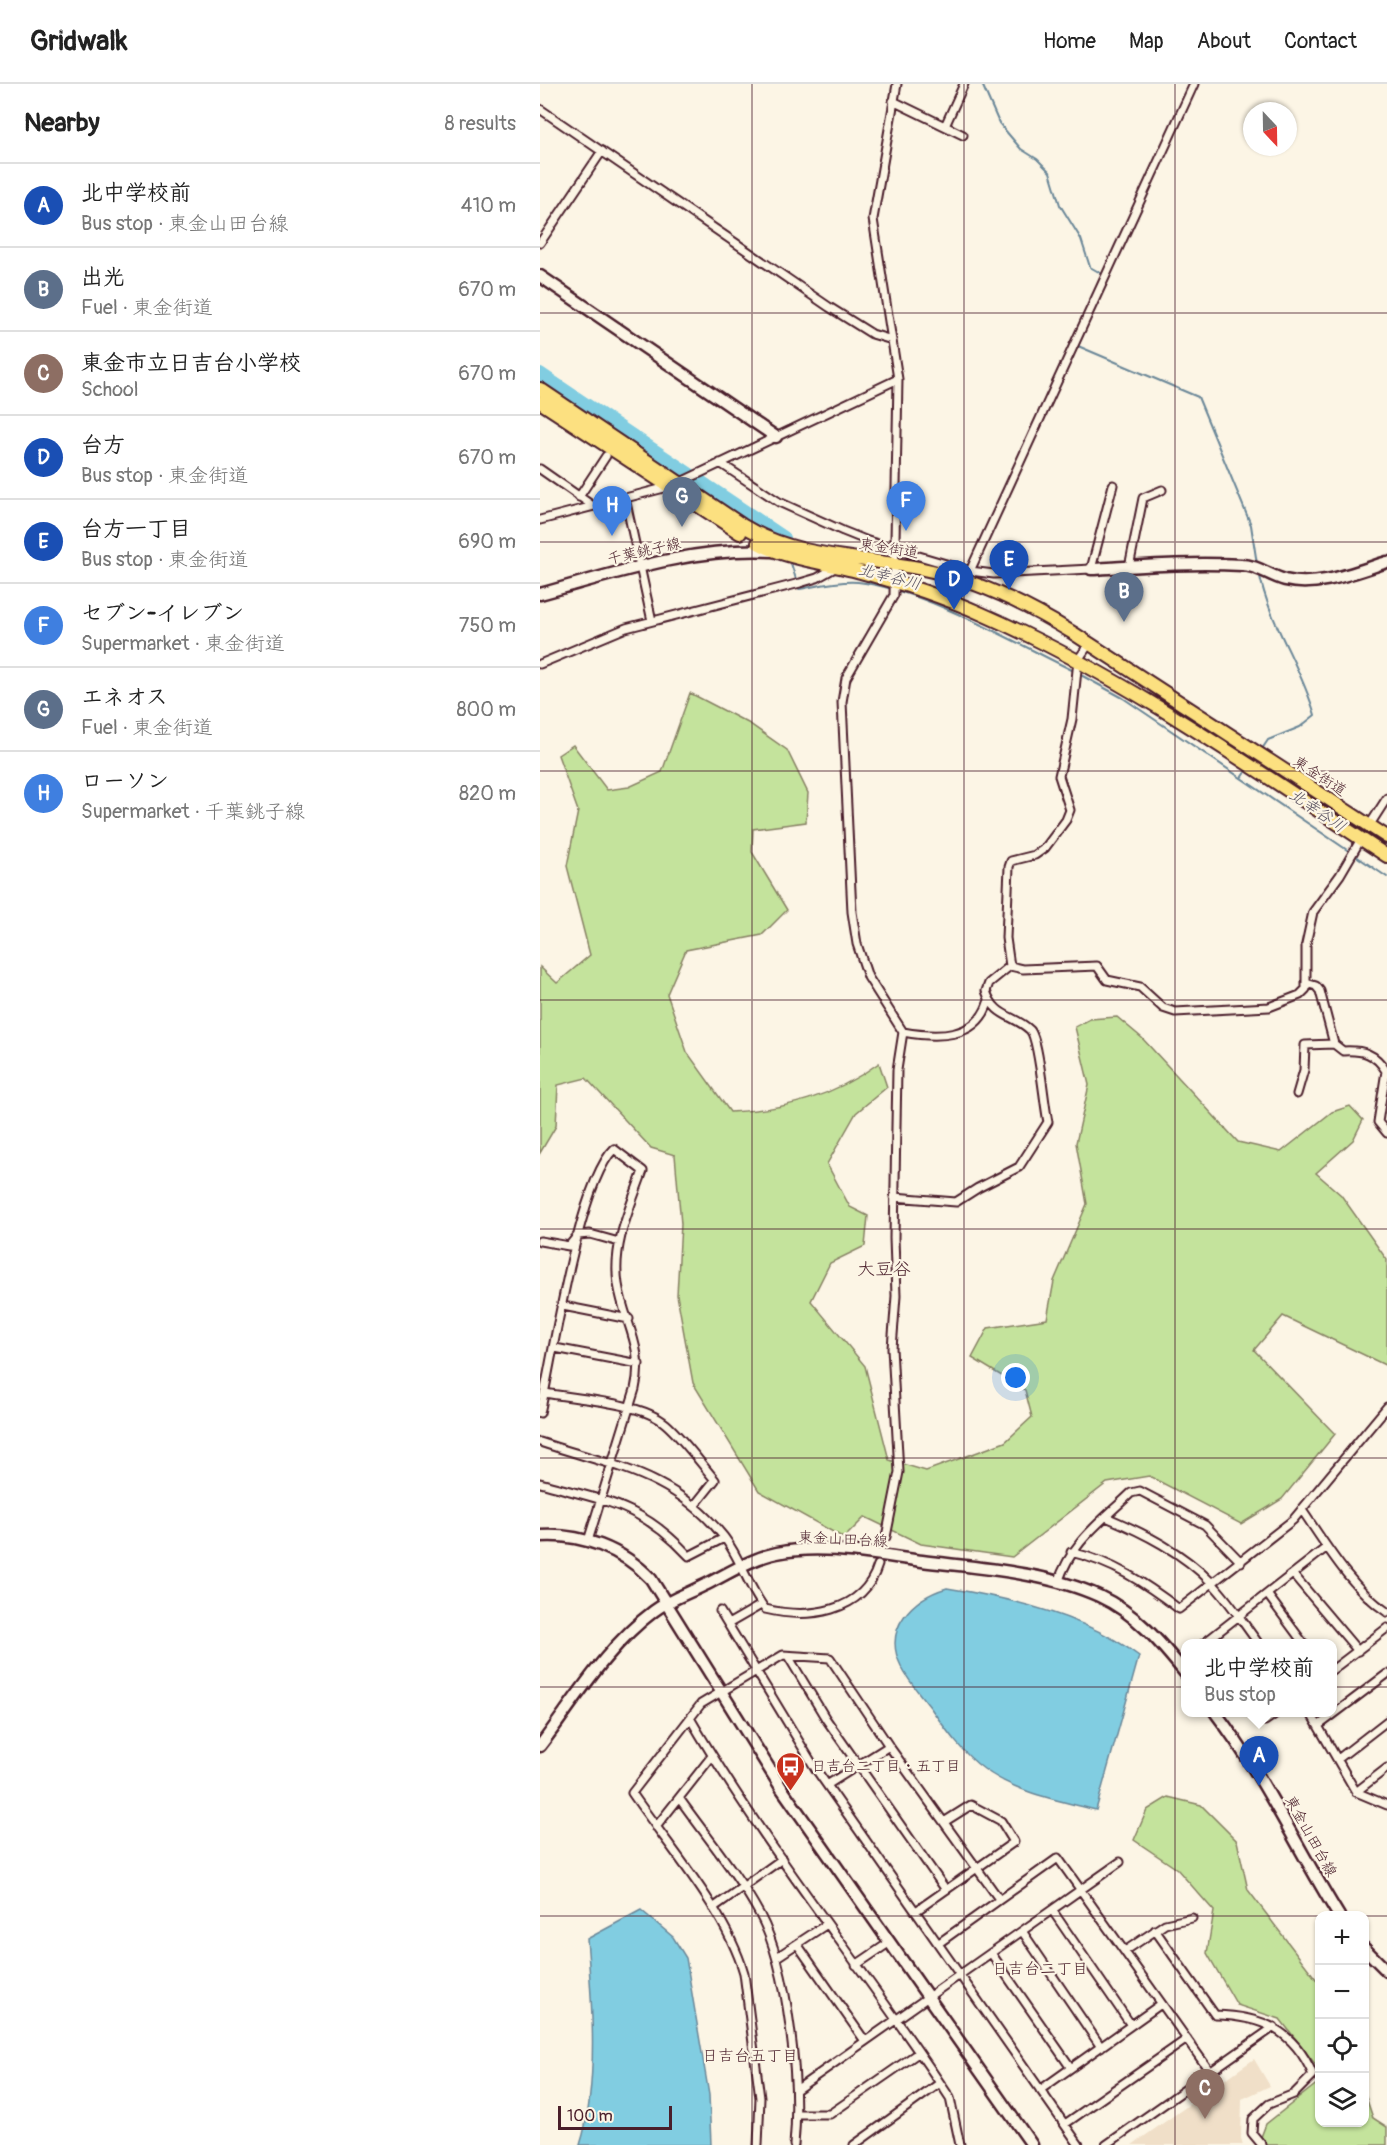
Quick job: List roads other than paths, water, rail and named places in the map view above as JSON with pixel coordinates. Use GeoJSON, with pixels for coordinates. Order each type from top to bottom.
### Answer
{"type":"FeatureCollection","features":[{"type":"Feature","properties":{"kind":"highway","name":"東金街道"},"geometry":{"type":"LineString","coordinates":[[540,389],[679,483],[772,551],[895,581],[961,605],[1078,660],[1387,856]]}},
{"type":"Feature","properties":{"kind":"highway","name":"東金街道"},"geometry":{"type":"LineString","coordinates":[[540,402],[667,487],[741,529],[789,547],[939,572],[990,590],[1035,611],[1387,837]]}},
{"type":"Feature","properties":{"kind":"highway"},"geometry":{"type":"LineString","coordinates":[[1361,839],[1369,826]]}},
{"type":"Feature","properties":{"kind":"street"},"geometry":{"type":"LineString","coordinates":[[886,1537],[899,1472],[892,1348],[896,1296],[894,1197],[897,1070],[903,1032],[868,977],[857,944],[852,912],[842,702],[846,678],[890,605],[895,581],[898,380],[873,219],[897,84]]}},
{"type":"Feature","properties":{"kind":"street"},"geometry":{"type":"LineString","coordinates":[[945,126],[964,84]]}},
{"type":"Feature","properties":{"kind":"street"},"geometry":{"type":"LineString","coordinates":[[970,571],[1194,84]]}},
{"type":"Feature","properties":{"kind":"street"},"geometry":{"type":"LineString","coordinates":[[893,101],[963,135]]}},
{"type":"Feature","properties":{"kind":"street"},"geometry":{"type":"LineString","coordinates":[[540,109],[829,307],[872,334],[892,340]]}},
{"type":"Feature","properties":{"kind":"street"},"geometry":{"type":"LineString","coordinates":[[540,243],[602,151]]}},
{"type":"Feature","properties":{"kind":"street"},"geometry":{"type":"LineString","coordinates":[[540,276],[776,437]]}},
{"type":"Feature","properties":{"kind":"street"},"geometry":{"type":"LineString","coordinates":[[540,520],[679,483],[898,380]]}},
{"type":"Feature","properties":{"kind":"street"},"geometry":{"type":"LineString","coordinates":[[579,497],[606,456]]}},
{"type":"Feature","properties":{"kind":"street"},"geometry":{"type":"LineString","coordinates":[[720,464],[779,502],[868,541],[970,571],[994,574],[1209,563],[1249,565],[1283,580],[1303,582],[1334,578],[1387,562]]}},
{"type":"Feature","properties":{"kind":"street"},"geometry":{"type":"LineString","coordinates":[[540,469],[593,506]]}},
{"type":"Feature","properties":{"kind":"street"},"geometry":{"type":"LineString","coordinates":[[1091,569],[1113,485]]}},
{"type":"Feature","properties":{"kind":"street"},"geometry":{"type":"LineString","coordinates":[[1129,567],[1143,498],[1162,490]]}},
{"type":"Feature","properties":{"kind":"street"},"geometry":{"type":"LineString","coordinates":[[625,498],[652,621]]}},
{"type":"Feature","properties":{"kind":"street"},"geometry":{"type":"LineString","coordinates":[[724,552],[733,545],[741,529]]}},
{"type":"Feature","properties":{"kind":"street","name":"千葉銚子線"},"geometry":{"type":"LineString","coordinates":[[540,594],[641,565],[724,552],[772,551]]}},
{"type":"Feature","properties":{"kind":"street"},"geometry":{"type":"LineString","coordinates":[[540,664],[626,628],[800,583],[817,578],[837,566]]}},
{"type":"Feature","properties":{"kind":"street"},"geometry":{"type":"LineString","coordinates":[[990,590],[994,574]]}},
{"type":"Feature","properties":{"kind":"street"},"geometry":{"type":"LineString","coordinates":[[1010,966],[1005,938],[1009,867],[1011,861],[1035,855],[1045,848],[1058,834],[1070,810],[1059,776],[1068,743],[1078,660],[1089,644]]}},
{"type":"Feature","properties":{"kind":"street"},"geometry":{"type":"LineString","coordinates":[[1369,826],[1387,798]]}},
{"type":"Feature","properties":{"kind":"street"},"geometry":{"type":"LineString","coordinates":[[1010,966],[1023,969],[1097,966],[1107,980],[1140,987],[1163,1008],[1176,1012],[1269,1007],[1300,995],[1306,984],[1306,944],[1313,912],[1340,875],[1361,839]]}},
{"type":"Feature","properties":{"kind":"street"},"geometry":{"type":"LineString","coordinates":[[894,1197],[956,1202],[1019,1167],[1048,1122],[1037,1044],[1031,1031],[1000,1014],[989,1000],[986,987],[1010,966]]}},
{"type":"Feature","properties":{"kind":"street"},"geometry":{"type":"LineString","coordinates":[[1306,984],[1316,986],[1320,990],[1334,1044],[1343,1051],[1356,1050],[1378,1058],[1386,1071],[1378,1122],[1387,1134]]}},
{"type":"Feature","properties":{"kind":"street"},"geometry":{"type":"LineString","coordinates":[[903,1032],[946,1036],[957,1034],[983,1018],[989,1000]]}},
{"type":"Feature","properties":{"kind":"street"},"geometry":{"type":"LineString","coordinates":[[1297,1094],[1304,1070],[1305,1045],[1334,1044]]}},
{"type":"Feature","properties":{"kind":"street"},"geometry":{"type":"LineString","coordinates":[[540,1413],[578,1235],[604,1159],[614,1149],[643,1172],[620,1242],[617,1265],[619,1287],[639,1364],[629,1408],[588,1541]]}},
{"type":"Feature","properties":{"kind":"street"},"geometry":{"type":"LineString","coordinates":[[540,1241],[569,1246],[578,1235],[590,1234],[620,1242]]}},
{"type":"Feature","properties":{"kind":"street"},"geometry":{"type":"LineString","coordinates":[[563,1306],[629,1319]]}},
{"type":"Feature","properties":{"kind":"street"},"geometry":{"type":"LineString","coordinates":[[555,1348],[639,1364]]}},
{"type":"Feature","properties":{"kind":"street"},"geometry":{"type":"LineString","coordinates":[[544,1393],[629,1408],[650,1414],[665,1422],[715,1480],[695,1505]]}},
{"type":"Feature","properties":{"kind":"street"},"geometry":{"type":"LineString","coordinates":[[1071,1552],[1096,1558],[1141,1580],[1179,1609],[1241,1562],[1302,1510],[1387,1407]]}},
{"type":"Feature","properties":{"kind":"street"},"geometry":{"type":"LineString","coordinates":[[540,1442],[643,1473],[695,1505],[724,1538],[765,1609],[785,1614],[822,1614],[849,1602],[867,1588],[878,1565]]}},
{"type":"Feature","properties":{"kind":"street"},"geometry":{"type":"LineString","coordinates":[[540,1483],[630,1509],[655,1523],[689,1556],[724,1538]]}},
{"type":"Feature","properties":{"kind":"street"},"geometry":{"type":"LineString","coordinates":[[1058,1583],[1071,1552],[1131,1493],[1140,1491],[1148,1493],[1205,1525],[1241,1562]]}},
{"type":"Feature","properties":{"kind":"street"},"geometry":{"type":"LineString","coordinates":[[1302,1510],[1327,1547],[1371,1602],[1387,1612]]}},
{"type":"Feature","properties":{"kind":"street"},"geometry":{"type":"LineString","coordinates":[[1106,1517],[1140,1531],[1167,1547],[1213,1584],[1255,1639]]}},
{"type":"Feature","properties":{"kind":"street"},"geometry":{"type":"LineString","coordinates":[[540,1536],[588,1541],[625,1557],[640,1567],[667,1603],[782,1789],[1032,2145]]}},
{"type":"Feature","properties":{"kind":"street"},"geometry":{"type":"LineString","coordinates":[[1211,1639],[1327,1547]]}},
{"type":"Feature","properties":{"kind":"street","name":"東金山田台線"},"geometry":{"type":"LineString","coordinates":[[540,1746],[618,1645],[654,1611],[742,1566],[777,1553],[806,1550],[861,1553],[999,1570],[1058,1583],[1101,1597],[1130,1615],[1181,1661]]}},
{"type":"Feature","properties":{"kind":"street"},"geometry":{"type":"LineString","coordinates":[[1293,1574],[1358,1651]]}},
{"type":"Feature","properties":{"kind":"street"},"geometry":{"type":"LineString","coordinates":[[1267,1594],[1300,1639]]}},
{"type":"Feature","properties":{"kind":"street"},"geometry":{"type":"LineString","coordinates":[[728,1624],[761,1605]]}},
{"type":"Feature","properties":{"kind":"street"},"geometry":{"type":"LineString","coordinates":[[720,1611],[754,1671],[826,1785],[1080,2145]]}},
{"type":"Feature","properties":{"kind":"street"},"geometry":{"type":"LineString","coordinates":[[1337,1666],[1387,1628]]}},
{"type":"Feature","properties":{"kind":"street"},"geometry":{"type":"LineString","coordinates":[[758,2145],[760,2098],[744,1973],[730,1937],[713,1908],[632,1793],[701,1704],[783,1655],[830,1658],[889,1746],[999,1899]]}},
{"type":"Feature","properties":{"kind":"street"},"geometry":{"type":"LineString","coordinates":[[788,1656],[826,1719],[946,1890]]}},
{"type":"Feature","properties":{"kind":"street"},"geometry":{"type":"LineString","coordinates":[[1337,1712],[1387,1674]]}},
{"type":"Feature","properties":{"kind":"street","name":"東金山田台線"},"geometry":{"type":"LineString","coordinates":[[1218,1717],[1259,1775],[1309,1867],[1337,1911]]}},
{"type":"Feature","properties":{"kind":"street"},"geometry":{"type":"LineString","coordinates":[[1312,1717],[1356,1792],[1387,1805]]}},
{"type":"Feature","properties":{"kind":"street"},"geometry":{"type":"LineString","coordinates":[[1318,1726],[1330,1717]]}},
{"type":"Feature","properties":{"kind":"street"},"geometry":{"type":"LineString","coordinates":[[690,1718],[712,1756],[782,1859],[950,2098],[960,2145]]}},
{"type":"Feature","properties":{"kind":"street"},"geometry":{"type":"LineString","coordinates":[[1338,1760],[1387,1721]]}},
{"type":"Feature","properties":{"kind":"street"},"geometry":{"type":"LineString","coordinates":[[826,1785],[889,1746]]}},
{"type":"Feature","properties":{"kind":"street"},"geometry":{"type":"LineString","coordinates":[[656,1827],[712,1756]]}},
{"type":"Feature","properties":{"kind":"street"},"geometry":{"type":"LineString","coordinates":[[1356,1792],[1387,1768]]}},
{"type":"Feature","properties":{"kind":"street"},"geometry":{"type":"LineString","coordinates":[[679,1798],[760,1916],[777,1957],[796,2090],[797,2114],[794,2145]]}},
{"type":"Feature","properties":{"kind":"street"},"geometry":{"type":"LineString","coordinates":[[916,1911],[1014,1842],[1001,1821],[971,1805],[944,1822]]}},
{"type":"Feature","properties":{"kind":"street"},"geometry":{"type":"LineString","coordinates":[[939,1943],[1058,1858],[1211,2073]]}},
{"type":"Feature","properties":{"kind":"street"},"geometry":{"type":"LineString","coordinates":[[713,1908],[782,1859]]}},
{"type":"Feature","properties":{"kind":"street"},"geometry":{"type":"LineString","coordinates":[[796,2090],[1120,1862]]}},
{"type":"Feature","properties":{"kind":"street"},"geometry":{"type":"LineString","coordinates":[[1052,1910],[1131,2025]]}},
{"type":"Feature","properties":{"kind":"street"},"geometry":{"type":"LineString","coordinates":[[1125,1951],[1165,1924],[1192,1918]]}},
{"type":"Feature","properties":{"kind":"street"},"geometry":{"type":"LineString","coordinates":[[777,1957],[827,1924]]}},
{"type":"Feature","properties":{"kind":"street"},"geometry":{"type":"LineString","coordinates":[[1155,1930],[1215,2015],[1242,2016],[1274,2027],[1305,2056],[1312,2075],[1294,2094],[1269,2104],[1253,2119],[1252,2133],[1262,2145]]}},
{"type":"Feature","properties":{"kind":"street"},"geometry":{"type":"LineString","coordinates":[[1022,1931],[1101,2047]]}},
{"type":"Feature","properties":{"kind":"street"},"geometry":{"type":"LineString","coordinates":[[856,1965],[890,1942]]}},
{"type":"Feature","properties":{"kind":"street"},"geometry":{"type":"LineString","coordinates":[[797,1944],[865,2041]]}},
{"type":"Feature","properties":{"kind":"street"},"geometry":{"type":"LineString","coordinates":[[1369,1952],[1387,1971]]}},
{"type":"Feature","properties":{"kind":"street"},"geometry":{"type":"LineString","coordinates":[[991,1953],[1071,2068]]}},
{"type":"Feature","properties":{"kind":"street"},"geometry":{"type":"LineString","coordinates":[[1040,2090],[1161,2004]]}},
{"type":"Feature","properties":{"kind":"street"},"geometry":{"type":"LineString","coordinates":[[1106,2145],[1274,2027]]}},
{"type":"Feature","properties":{"kind":"street"},"geometry":{"type":"LineString","coordinates":[[1065,2124],[1187,2039]]}},
{"type":"Feature","properties":{"kind":"street"},"geometry":{"type":"LineString","coordinates":[[797,2114],[830,2114],[918,2053]]}},
{"type":"Feature","properties":{"kind":"street"},"geometry":{"type":"LineString","coordinates":[[854,2145],[940,2083]]}},
{"type":"Feature","properties":{"kind":"water"},"geometry":{"type":"Polygon","coordinates":[[[947,1588],[996,1597],[1048,1611],[1096,1630],[1139,1656],[1096,1810],[1024,1790],[984,1769],[955,1741],[907,1677],[896,1652],[895,1639],[898,1627],[912,1607],[934,1593],[947,1588]]]}},
{"type":"Feature","properties":{"kind":"water"},"geometry":{"type":"Polygon","coordinates":[[[641,1910],[673,1937],[686,1958],[709,2095],[711,2145],[580,2145],[586,2122],[592,2070],[592,2015],[587,1939],[641,1910]]]}},
{"type":"Feature","properties":{"kind":"waterway"},"geometry":{"type":"LineString","coordinates":[[982,84],[999,123],[1021,149],[1037,159],[1050,172],[1060,205],[1081,239],[1090,267],[1104,275]]}},
{"type":"Feature","properties":{"kind":"waterway"},"geometry":{"type":"LineString","coordinates":[[1098,300],[1078,346],[1198,397],[1251,525],[1257,564]]}},
{"type":"Feature","properties":{"kind":"waterway","name":"北幸谷川"},"geometry":{"type":"LineString","coordinates":[[540,374],[784,538]]}},
{"type":"Feature","properties":{"kind":"waterway","name":"北幸谷川"},"geometry":{"type":"LineString","coordinates":[[790,560],[799,589],[858,582],[910,595],[968,618],[1074,671]]}},
{"type":"Feature","properties":{"kind":"waterway"},"geometry":{"type":"LineString","coordinates":[[1259,572],[1277,627],[1302,679],[1315,715],[1300,727],[1268,740],[1262,749]]}},
{"type":"Feature","properties":{"kind":"waterway","name":"北幸谷川"},"geometry":{"type":"LineString","coordinates":[[1079,674],[1123,698],[1387,877]]}},
{"type":"Feature","properties":{"kind":"waterway"},"geometry":{"type":"LineString","coordinates":[[1241,778],[1248,768]]}},
{"type":"Feature","properties":{"kind":"tunnel"},"geometry":{"type":"LineString","coordinates":[[880,1557],[886,1537]]}},
{"type":"Feature","properties":{"kind":"place","name":"エネオス"},"geometry":{"type":"Point","coordinates":[682,527]}},
{"type":"Feature","properties":{"kind":"place","name":"セブン-イレブン"},"geometry":{"type":"Point","coordinates":[906,531]}},
{"type":"Feature","properties":{"kind":"place","name":"ローソン"},"geometry":{"type":"Point","coordinates":[612,536]}},
{"type":"Feature","properties":{"kind":"place","name":"台方一丁目"},"geometry":{"type":"Point","coordinates":[1009,590]}},
{"type":"Feature","properties":{"kind":"place","name":"台方"},"geometry":{"type":"Point","coordinates":[954,610]}},
{"type":"Feature","properties":{"kind":"place","name":"出光"},"geometry":{"type":"Point","coordinates":[1124,622]}},
{"type":"Feature","properties":{"kind":"place","name":"北中学校前"},"geometry":{"type":"Point","coordinates":[1259,1786]}},
{"type":"Feature","properties":{"kind":"place","name":"日吉台二丁目・五丁目"},"geometry":{"type":"Point","coordinates":[790,1792]}},
{"type":"Feature","properties":{"kind":"place","name":"東金市立日吉台小学校"},"geometry":{"type":"Point","coordinates":[1205,2119]}},
{"type":"Feature","properties":{"kind":"district","name":"大豆谷"},"geometry":{"type":"Point","coordinates":[884,1269]}},
{"type":"Feature","properties":{"kind":"district","name":"日吉台二丁目"},"geometry":{"type":"Point","coordinates":[1040,1968]}},
{"type":"Feature","properties":{"kind":"district","name":"日吉台五丁目"},"geometry":{"type":"Point","coordinates":[750,2055]}}]}
